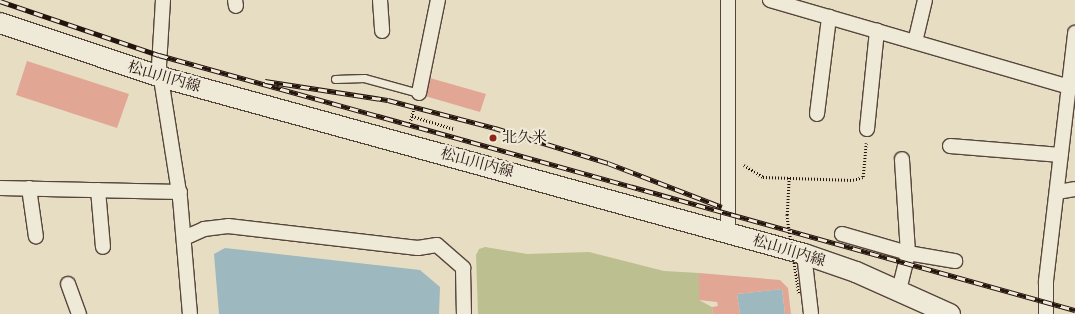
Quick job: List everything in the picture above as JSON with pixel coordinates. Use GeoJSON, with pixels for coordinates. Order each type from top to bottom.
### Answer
{"type":"FeatureCollection","features":[{"type":"Feature","properties":{"kind":"main road","name":"松山川内線"},"geometry":{"type":"LineString","coordinates":[[0,23],[161,77],[804,254],[899,290],[950,314]]}},
{"type":"Feature","properties":{"kind":"street"},"geometry":{"type":"LineString","coordinates":[[163,0],[159,56],[161,77],[180,192],[190,314]]}},
{"type":"Feature","properties":{"kind":"street"},"geometry":{"type":"LineString","coordinates":[[380,0],[382,31]]}},
{"type":"Feature","properties":{"kind":"street"},"geometry":{"type":"LineString","coordinates":[[418,93],[438,0]]}},
{"type":"Feature","properties":{"kind":"street"},"geometry":{"type":"LineString","coordinates":[[728,0],[728,232]]}},
{"type":"Feature","properties":{"kind":"street"},"geometry":{"type":"LineString","coordinates":[[770,0],[1072,86]]}},
{"type":"Feature","properties":{"kind":"street"},"geometry":{"type":"LineString","coordinates":[[915,42],[925,0]]}},
{"type":"Feature","properties":{"kind":"street"},"geometry":{"type":"LineString","coordinates":[[817,114],[829,17]]}},
{"type":"Feature","properties":{"kind":"street"},"geometry":{"type":"LineString","coordinates":[[867,129],[877,31]]}},
{"type":"Feature","properties":{"kind":"street"},"geometry":{"type":"LineString","coordinates":[[1046,314],[1046,281],[1058,192],[1061,155],[1072,86],[1075,33]]}},
{"type":"Feature","properties":{"kind":"street"},"geometry":{"type":"LineString","coordinates":[[950,146],[1061,155]]}},
{"type":"Feature","properties":{"kind":"street"},"geometry":{"type":"LineString","coordinates":[[899,290],[908,253],[902,159]]}},
{"type":"Feature","properties":{"kind":"street"},"geometry":{"type":"LineString","coordinates":[[0,188],[180,192]]}},
{"type":"Feature","properties":{"kind":"street"},"geometry":{"type":"LineString","coordinates":[[29,188],[36,237]]}},
{"type":"Feature","properties":{"kind":"street"},"geometry":{"type":"LineString","coordinates":[[1058,192],[1075,189]]}},
{"type":"Feature","properties":{"kind":"street"},"geometry":{"type":"LineString","coordinates":[[98,190],[103,247]]}},
{"type":"Feature","properties":{"kind":"street"},"geometry":{"type":"LineString","coordinates":[[184,238],[204,229],[228,226],[418,248],[437,245],[463,268],[464,314]]}},
{"type":"Feature","properties":{"kind":"street"},"geometry":{"type":"LineString","coordinates":[[842,234],[908,253],[955,262]]}},
{"type":"Feature","properties":{"kind":"street"},"geometry":{"type":"LineString","coordinates":[[804,254],[811,314]]}},
{"type":"Feature","properties":{"kind":"street"},"geometry":{"type":"LineString","coordinates":[[68,284],[78,314]]}},
{"type":"Feature","properties":{"kind":"lane"},"geometry":{"type":"LineString","coordinates":[[335,79],[364,78],[418,93]]}},
{"type":"Feature","properties":{"kind":"path"},"geometry":{"type":"LineString","coordinates":[[405,144],[418,93]]}},
{"type":"Feature","properties":{"kind":"path"},"geometry":{"type":"LineString","coordinates":[[412,116],[454,129]]}},
{"type":"Feature","properties":{"kind":"path"},"geometry":{"type":"LineString","coordinates":[[728,157],[739,160],[751,172],[763,177],[790,176],[838,181],[863,177],[867,129]]}},
{"type":"Feature","properties":{"kind":"path"},"geometry":{"type":"LineString","coordinates":[[790,176],[787,215],[799,292]]}},
{"type":"Feature","properties":{"kind":"green space"},"geometry":{"type":"Polygon","coordinates":[[[485,247],[527,254],[589,252],[664,271],[699,273],[699,300],[712,307],[713,314],[478,314],[476,255],[479,249],[485,247]]]}},
{"type":"Feature","properties":{"kind":"water"},"geometry":{"type":"Polygon","coordinates":[[[225,248],[420,270],[440,287],[439,314],[219,314],[214,254],[225,248]]]}},
{"type":"Feature","properties":{"kind":"water"},"geometry":{"type":"Polygon","coordinates":[[[782,289],[785,314],[740,314],[737,294],[782,289]]]}},
{"type":"Feature","properties":{"kind":"building"},"geometry":{"type":"Polygon","coordinates":[[[27,61],[129,94],[117,128],[16,95],[27,61]]]}},
{"type":"Feature","properties":{"kind":"building"},"geometry":{"type":"Polygon","coordinates":[[[430,78],[486,94],[480,112],[425,96],[430,78]]]}},
{"type":"Feature","properties":{"kind":"building"},"geometry":{"type":"Polygon","coordinates":[[[699,273],[780,280],[788,288],[791,314],[785,314],[782,289],[737,294],[740,314],[713,314],[712,307],[718,306],[717,302],[699,300],[699,273]]]}},
{"type":"Feature","properties":{"kind":"railway"},"geometry":{"type":"LineString","coordinates":[[0,1],[159,55],[1075,310]]}},
{"type":"Feature","properties":{"kind":"railway"},"geometry":{"type":"LineString","coordinates":[[265,81],[388,100],[495,128],[608,163],[722,207]]}},
{"type":"Feature","properties":{"kind":"place","name":"北久米"},"geometry":{"type":"Point","coordinates":[493,138]}}]}
